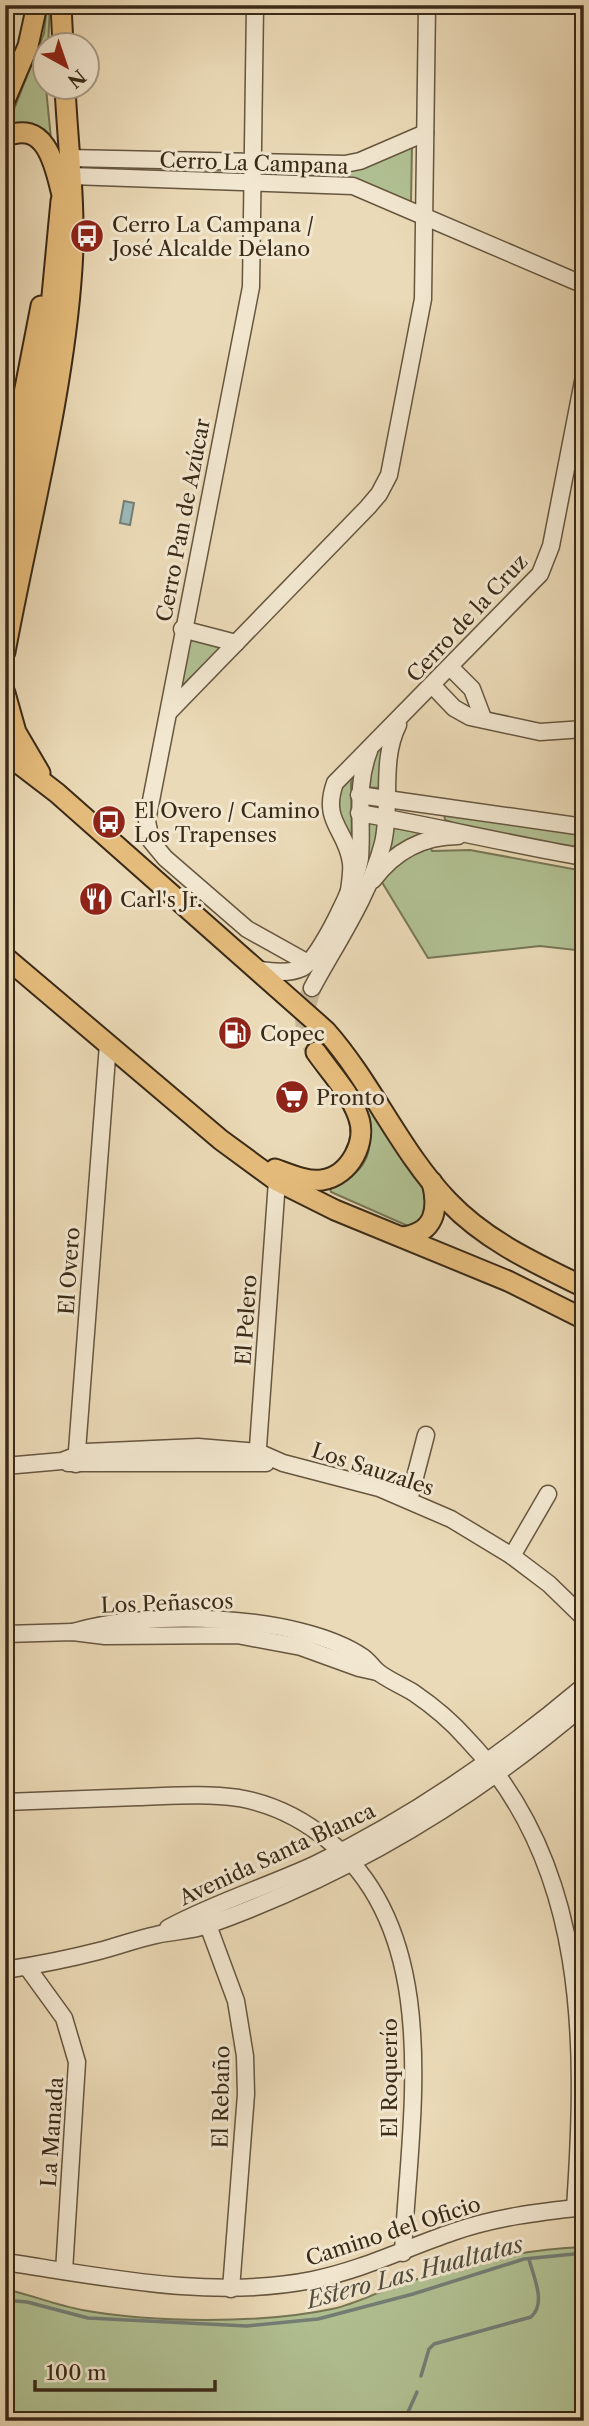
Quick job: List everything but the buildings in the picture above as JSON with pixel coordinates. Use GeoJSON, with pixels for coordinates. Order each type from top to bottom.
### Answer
{"type":"FeatureCollection","features":[{"type":"Feature","properties":{"kind":"main road"},"geometry":{"type":"LineString","coordinates":[[5,100],[28,46],[37,5]]}},
{"type":"Feature","properties":{"kind":"main road"},"geometry":{"type":"LineString","coordinates":[[61,5],[62,32]]}},
{"type":"Feature","properties":{"kind":"main road"},"geometry":{"type":"LineString","coordinates":[[5,652],[59,371],[72,271],[66,102]]}},
{"type":"Feature","properties":{"kind":"main road"},"geometry":{"type":"LineString","coordinates":[[5,138],[24,132],[41,139],[52,158],[62,195]]}},
{"type":"Feature","properties":{"kind":"main road"},"geometry":{"type":"LineString","coordinates":[[5,573],[46,359],[62,195],[70,167]]}},
{"type":"Feature","properties":{"kind":"main road"},"geometry":{"type":"LineString","coordinates":[[5,491],[10,430],[59,245]]}},
{"type":"Feature","properties":{"kind":"main road"},"geometry":{"type":"LineString","coordinates":[[5,393],[25,379]]}},
{"type":"Feature","properties":{"kind":"main road"},"geometry":{"type":"LineString","coordinates":[[5,694],[24,750],[57,793]]}},
{"type":"Feature","properties":{"kind":"main road"},"geometry":{"type":"LineString","coordinates":[[5,753],[57,793],[326,1031],[345,1053],[432,1182],[456,1209],[497,1241],[584,1287]]}},
{"type":"Feature","properties":{"kind":"main road"},"geometry":{"type":"LineString","coordinates":[[9,961],[236,1152],[277,1181],[335,1210],[499,1277],[584,1319]]}},
{"type":"Feature","properties":{"kind":"main road"},"geometry":{"type":"LineString","coordinates":[[236,1152],[289,1174],[316,1180],[335,1175],[351,1161],[360,1140],[359,1118],[316,1052]]}},
{"type":"Feature","properties":{"kind":"main road"},"geometry":{"type":"LineString","coordinates":[[402,1237],[419,1233],[432,1223],[436,1209],[432,1182]]}},
{"type":"Feature","properties":{"kind":"street","name":"Cerro Pan de Azúcar"},"geometry":{"type":"LineString","coordinates":[[255,5],[251,287],[182,629],[148,821],[151,841],[165,858],[247,929],[308,963]]}},
{"type":"Feature","properties":{"kind":"street"},"geometry":{"type":"LineString","coordinates":[[169,712],[368,507],[385,484],[423,299],[427,5]]}},
{"type":"Feature","properties":{"kind":"street","name":"Cerro La Campana"},"geometry":{"type":"LineString","coordinates":[[70,167],[252,162],[345,164],[360,161],[425,133]]}},
{"type":"Feature","properties":{"kind":"street","name":"Cerro La Campana"},"geometry":{"type":"LineString","coordinates":[[70,167],[252,182],[353,186],[584,285]]}},
{"type":"Feature","properties":{"kind":"street","name":"Cerro de la Cruz"},"geometry":{"type":"LineString","coordinates":[[357,890],[351,863],[333,823],[329,802],[335,783],[451,668],[535,580],[545,565],[551,547],[584,376]]}},
{"type":"Feature","properties":{"kind":"street"},"geometry":{"type":"LineString","coordinates":[[182,629],[236,643]]}},
{"type":"Feature","properties":{"kind":"street"},"geometry":{"type":"LineString","coordinates":[[451,668],[472,689],[483,718]]}},
{"type":"Feature","properties":{"kind":"street"},"geometry":{"type":"LineString","coordinates":[[433,686],[462,713],[540,732],[584,729]]}},
{"type":"Feature","properties":{"kind":"street","name":"Cerro de la Cruz"},"geometry":{"type":"LineString","coordinates":[[312,989],[357,890],[383,842],[387,817],[390,749],[403,717]]}},
{"type":"Feature","properties":{"kind":"street","name":"Cerro de la Cruz"},"geometry":{"type":"LineString","coordinates":[[308,963],[357,890],[360,860],[359,795],[370,748]]}},
{"type":"Feature","properties":{"kind":"street"},"geometry":{"type":"LineString","coordinates":[[359,795],[584,827]]}},
{"type":"Feature","properties":{"kind":"street"},"geometry":{"type":"LineString","coordinates":[[359,813],[444,827],[472,836],[584,857]]}},
{"type":"Feature","properties":{"kind":"street"},"geometry":{"type":"LineString","coordinates":[[357,890],[396,856],[419,842],[444,836],[472,836]]}},
{"type":"Feature","properties":{"kind":"street"},"geometry":{"type":"LineString","coordinates":[[260,970],[292,971],[308,963]]}},
{"type":"Feature","properties":{"kind":"street","name":"El Overo"},"geometry":{"type":"LineString","coordinates":[[71,1460],[108,1044]]}},
{"type":"Feature","properties":{"kind":"street"},"geometry":{"type":"LineString","coordinates":[[105,1080],[112,1069],[131,1064]]}},
{"type":"Feature","properties":{"kind":"street","name":"El Pelero"},"geometry":{"type":"LineString","coordinates":[[257,1457],[277,1181]]}},
{"type":"Feature","properties":{"kind":"street"},"geometry":{"type":"LineString","coordinates":[[409,1500],[426,1435]]}},
{"type":"Feature","properties":{"kind":"street","name":"Los Sauzales"},"geometry":{"type":"LineString","coordinates":[[5,1466],[71,1460],[86,1452],[198,1447],[257,1457],[349,1479],[409,1500],[472,1530],[549,1584],[584,1618]]}},
{"type":"Feature","properties":{"kind":"street"},"geometry":{"type":"LineString","coordinates":[[512,1556],[548,1494]]}},
{"type":"Feature","properties":{"kind":"street","name":"Los Peñascos"},"geometry":{"type":"LineString","coordinates":[[5,1634],[218,1634],[260,1638],[301,1647],[359,1668],[377,1671],[434,1708],[492,1768],[524,1817],[544,1860],[561,1912],[574,1970],[583,2059],[580,2207]]}},
{"type":"Feature","properties":{"kind":"street","name":"Avenida Santa Blanca"},"geometry":{"type":"LineString","coordinates":[[492,1768],[584,1686]]}},
{"type":"Feature","properties":{"kind":"street","name":"Avenida Santa Blanca"},"geometry":{"type":"LineString","coordinates":[[5,1970],[156,1935],[205,1918],[346,1856],[423,1805],[492,1768],[584,1705]]}},
{"type":"Feature","properties":{"kind":"street","name":"El Roquerío"},"geometry":{"type":"LineString","coordinates":[[5,1802],[199,1795],[239,1798],[298,1819],[346,1856],[376,1897],[390,1927],[404,1976],[411,2021],[414,2103],[403,2253]]}},
{"type":"Feature","properties":{"kind":"street","name":"El Rebaño"},"geometry":{"type":"LineString","coordinates":[[205,1918],[236,2001],[246,2056],[246,2094],[231,2288]]}},
{"type":"Feature","properties":{"kind":"street","name":"La Manada"},"geometry":{"type":"LineString","coordinates":[[27,1967],[64,2018],[77,2062],[64,2271]]}},
{"type":"Feature","properties":{"kind":"street","name":"Camino del Oficio"},"geometry":{"type":"LineString","coordinates":[[5,2262],[180,2286],[231,2288],[314,2280],[403,2253],[480,2224],[580,2207]]}},
{"type":"Feature","properties":{"kind":"green space"},"geometry":{"type":"Polygon","coordinates":[[[47,5],[50,5],[49,32],[44,32],[47,5]]]}},
{"type":"Feature","properties":{"kind":"green space"},"geometry":{"type":"Polygon","coordinates":[[[32,63],[32,102],[47,102],[51,139],[5,132],[32,63]]]}},
{"type":"Feature","properties":{"kind":"green space"},"geometry":{"type":"Polygon","coordinates":[[[412,144],[411,203],[346,176],[99,174],[99,166],[346,172],[412,144]]]}},
{"type":"Feature","properties":{"kind":"green space"},"geometry":{"type":"Polygon","coordinates":[[[192,640],[221,648],[182,686],[179,684],[192,640]]]}},
{"type":"Feature","properties":{"kind":"green space"},"geometry":{"type":"Polygon","coordinates":[[[382,740],[380,788],[364,787],[365,768],[382,740]]]}},
{"type":"Feature","properties":{"kind":"green space"},"geometry":{"type":"Polygon","coordinates":[[[356,765],[351,783],[352,852],[333,817],[340,780],[356,765]]]}},
{"type":"Feature","properties":{"kind":"green space"},"geometry":{"type":"Polygon","coordinates":[[[444,813],[584,834],[584,850],[492,835],[445,820],[444,813]]]}},
{"type":"Feature","properties":{"kind":"green space"},"geometry":{"type":"Polygon","coordinates":[[[367,820],[382,825],[360,888],[364,874],[367,820]]]}},
{"type":"Feature","properties":{"kind":"green space"},"geometry":{"type":"Polygon","coordinates":[[[389,827],[429,834],[379,863],[389,827]]]}},
{"type":"Feature","properties":{"kind":"green space"},"geometry":{"type":"Polygon","coordinates":[[[430,846],[432,851],[470,850],[584,871],[584,951],[540,946],[428,958],[380,879],[409,855],[430,846]]]}},
{"type":"Feature","properties":{"kind":"green space"},"geometry":{"type":"Polygon","coordinates":[[[356,1085],[437,1202],[417,1230],[331,1192],[330,1188],[359,1169],[367,1157],[368,1131],[364,1117],[348,1088],[356,1085]]]}},
{"type":"Feature","properties":{"kind":"green space"},"geometry":{"type":"Polygon","coordinates":[[[584,2247],[584,2421],[5,2421],[5,2289],[72,2308],[110,2314],[207,2320],[273,2317],[341,2307],[393,2287],[469,2264],[537,2251],[584,2247]]]}},
{"type":"Feature","properties":{"kind":"water"},"geometry":{"type":"Polygon","coordinates":[[[124,501],[134,503],[130,525],[120,523],[124,501]]]}},
{"type":"Feature","properties":{"kind":"waterway","name":"Estero Las Hualtatas"},"geometry":{"type":"LineString","coordinates":[[5,2300],[27,2302],[88,2318],[247,2326],[318,2319],[413,2294],[524,2259],[584,2253]]}},
{"type":"Feature","properties":{"kind":"waterway"},"geometry":{"type":"LineString","coordinates":[[421,2376],[429,2349],[434,2344],[531,2317],[536,2311],[538,2297],[529,2259]]}},
{"type":"Feature","properties":{"kind":"waterway"},"geometry":{"type":"LineString","coordinates":[[404,2421],[417,2392]]}},
{"type":"Feature","properties":{"kind":"tunnel"},"geometry":{"type":"LineString","coordinates":[[312,988],[305,1028],[316,1052]]}},
{"type":"Feature","properties":{"kind":"place","name":"Cerro La Campana / José Alcalde Delano"},"geometry":{"type":"Point","coordinates":[87,236]}},
{"type":"Feature","properties":{"kind":"place","name":"El Overo / Camino Los Trapenses"},"geometry":{"type":"Point","coordinates":[109,822]}},
{"type":"Feature","properties":{"kind":"place","name":"Carl's Jr."},"geometry":{"type":"Point","coordinates":[96,899]}},
{"type":"Feature","properties":{"kind":"place","name":"Copec"},"geometry":{"type":"Point","coordinates":[235,1033]}},
{"type":"Feature","properties":{"kind":"place","name":"Pronto"},"geometry":{"type":"Point","coordinates":[292,1097]}}]}
